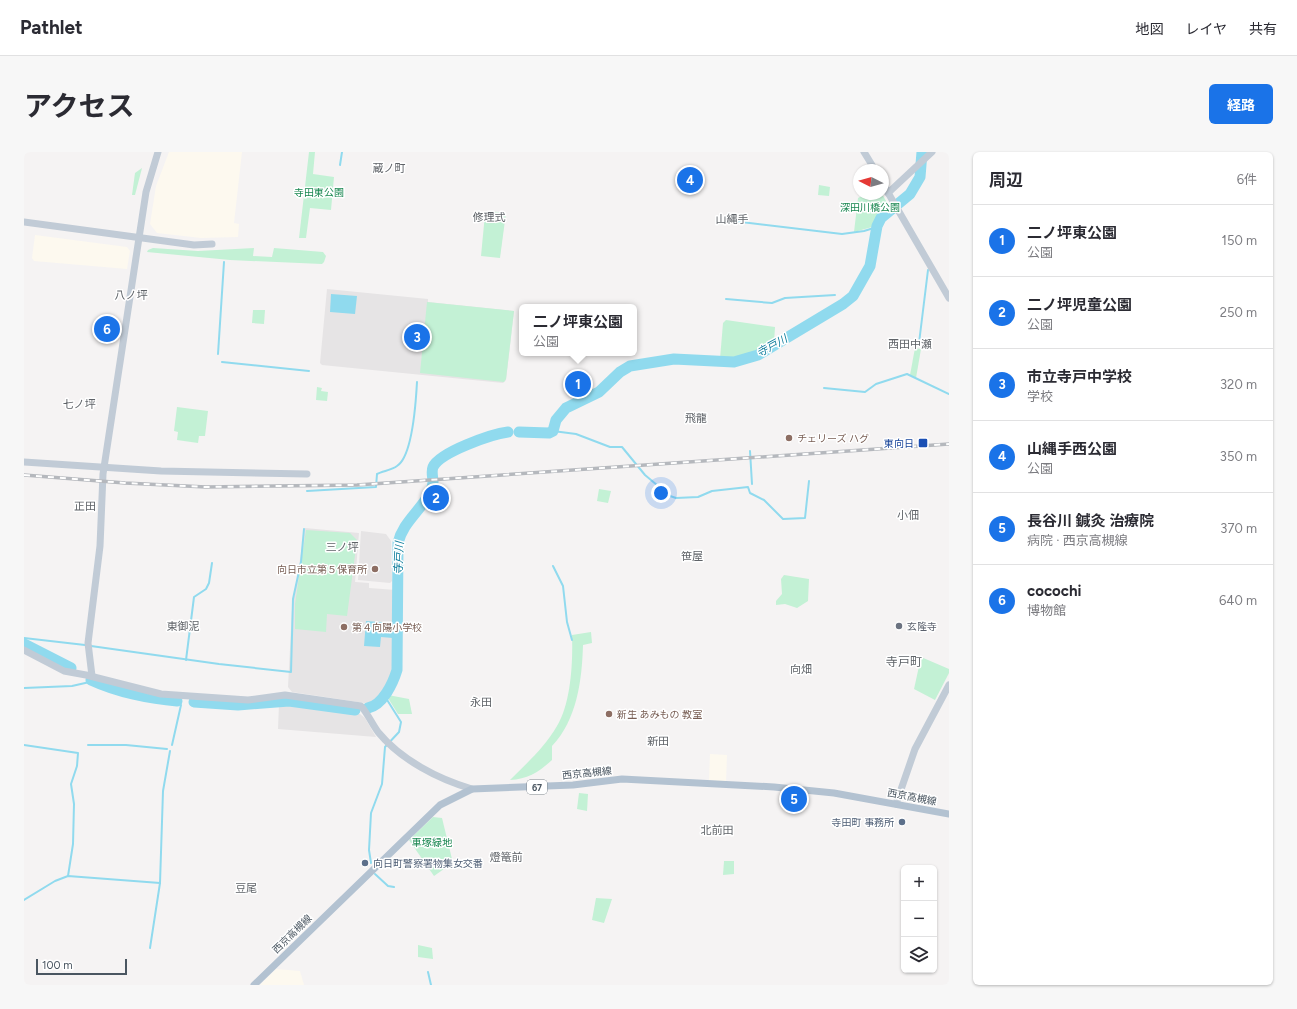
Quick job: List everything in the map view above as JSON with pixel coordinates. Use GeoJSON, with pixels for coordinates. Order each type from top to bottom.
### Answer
{"type":"FeatureCollection","features":[{"type":"Feature","properties":{"kind":"main road","name":"西京高槻線"},"geometry":{"type":"LineString","coordinates":[[254,985],[440,805],[472,788],[573,785],[622,779],[658,780],[834,792],[949,814]]}},
{"type":"Feature","properties":{"kind":"street"},"geometry":{"type":"LineString","coordinates":[[92,676],[88,642],[100,546],[103,468],[147,184],[158,152]]}},
{"type":"Feature","properties":{"kind":"street"},"geometry":{"type":"LineString","coordinates":[[864,152],[871,164]]}},
{"type":"Feature","properties":{"kind":"street"},"geometry":{"type":"LineString","coordinates":[[889,192],[932,152]]}},
{"type":"Feature","properties":{"kind":"street"},"geometry":{"type":"LineString","coordinates":[[889,195],[949,298]]}},
{"type":"Feature","properties":{"kind":"street"},"geometry":{"type":"LineString","coordinates":[[24,222],[194,245],[212,244]]}},
{"type":"Feature","properties":{"kind":"street"},"geometry":{"type":"LineString","coordinates":[[24,462],[161,471],[306,474]]}},
{"type":"Feature","properties":{"kind":"street"},"geometry":{"type":"LineString","coordinates":[[24,650],[64,671],[92,676],[161,694],[248,700],[284,695],[361,706],[377,731],[410,760],[451,782],[472,788]]}},
{"type":"Feature","properties":{"kind":"street"},"geometry":{"type":"LineString","coordinates":[[896,804],[915,749],[949,685]]}},
{"type":"Feature","properties":{"kind":"shaded area"},"geometry":{"type":"Polygon","coordinates":[[[169,152],[242,152],[234,223],[239,224],[238,237],[201,238],[157,233],[150,224],[156,186],[169,152]]]}},
{"type":"Feature","properties":{"kind":"shaded area"},"geometry":{"type":"Polygon","coordinates":[[[35,235],[127,247],[130,251],[127,269],[34,261],[32,258],[35,235]]]}},
{"type":"Feature","properties":{"kind":"shaded area"},"geometry":{"type":"Polygon","coordinates":[[[327,289],[428,299],[428,302],[514,311],[506,380],[503,383],[322,365],[320,363],[327,289]]]}},
{"type":"Feature","properties":{"kind":"shaded area","name":"第４向陽小学校"},"geometry":{"type":"Polygon","coordinates":[[[305,528],[359,533],[355,582],[369,583],[369,588],[396,590],[395,670],[387,686],[371,704],[292,692],[288,687],[292,610],[305,528]]]}},
{"type":"Feature","properties":{"kind":"shaded area","name":"向日市立第５保育所"},"geometry":{"type":"Polygon","coordinates":[[[361,531],[386,534],[391,541],[392,581],[390,583],[358,580],[361,531]]]}},
{"type":"Feature","properties":{"kind":"shaded area"},"geometry":{"type":"Polygon","coordinates":[[[279,704],[292,704],[360,714],[365,718],[376,737],[278,729],[279,704]]]}},
{"type":"Feature","properties":{"kind":"shaded area"},"geometry":{"type":"Polygon","coordinates":[[[710,754],[727,755],[726,782],[709,780],[710,754]]]}},
{"type":"Feature","properties":{"kind":"shaded area"},"geometry":{"type":"Polygon","coordinates":[[[276,969],[300,971],[304,985],[260,985],[276,969]]]}},
{"type":"Feature","properties":{"kind":"green space","name":"寺田東公園"},"geometry":{"type":"Polygon","coordinates":[[[309,152],[315,152],[313,174],[334,177],[331,210],[310,208],[306,238],[299,238],[309,152]]]}},
{"type":"Feature","properties":{"kind":"green space"},"geometry":{"type":"Polygon","coordinates":[[[142,168],[135,195],[132,195],[135,173],[142,168]]]}},
{"type":"Feature","properties":{"kind":"green space"},"geometry":{"type":"Polygon","coordinates":[[[684,172],[698,175],[696,187],[682,185],[684,172]]]}},
{"type":"Feature","properties":{"kind":"green space"},"geometry":{"type":"Polygon","coordinates":[[[819,185],[830,187],[829,196],[818,195],[819,185]]]}},
{"type":"Feature","properties":{"kind":"green space","name":"深田川橋公園"},"geometry":{"type":"Polygon","coordinates":[[[858,200],[886,200],[889,206],[882,212],[872,227],[854,232],[858,200]]]}},
{"type":"Feature","properties":{"kind":"green space"},"geometry":{"type":"Polygon","coordinates":[[[488,211],[506,213],[500,258],[481,256],[485,214],[488,211]]]}},
{"type":"Feature","properties":{"kind":"green space"},"geometry":{"type":"Polygon","coordinates":[[[153,248],[198,251],[254,248],[253,256],[272,257],[274,248],[323,252],[326,256],[322,264],[230,260],[147,252],[153,248]]]}},
{"type":"Feature","properties":{"kind":"green space"},"geometry":{"type":"Polygon","coordinates":[[[427,302],[514,311],[506,379],[504,382],[420,373],[427,302]]]}},
{"type":"Feature","properties":{"kind":"green space"},"geometry":{"type":"Polygon","coordinates":[[[253,310],[265,310],[264,324],[252,323],[253,310]]]}},
{"type":"Feature","properties":{"kind":"green space"},"geometry":{"type":"Polygon","coordinates":[[[726,320],[775,327],[774,343],[748,355],[720,359],[723,323],[726,320]]]}},
{"type":"Feature","properties":{"kind":"green space"},"geometry":{"type":"Polygon","coordinates":[[[915,348],[921,349],[916,378],[910,375],[915,348]]]}},
{"type":"Feature","properties":{"kind":"green space"},"geometry":{"type":"Polygon","coordinates":[[[573,374],[584,375],[582,398],[574,401],[575,395],[572,392],[573,374]]]}},
{"type":"Feature","properties":{"kind":"green space"},"geometry":{"type":"Polygon","coordinates":[[[317,387],[322,388],[321,391],[328,392],[327,401],[316,400],[317,387]]]}},
{"type":"Feature","properties":{"kind":"green space"},"geometry":{"type":"Polygon","coordinates":[[[177,407],[208,411],[205,436],[199,436],[198,443],[177,440],[178,432],[174,431],[177,407]]]}},
{"type":"Feature","properties":{"kind":"green space"},"geometry":{"type":"Polygon","coordinates":[[[435,487],[443,487],[443,501],[427,502],[435,487]]]}},
{"type":"Feature","properties":{"kind":"green space"},"geometry":{"type":"Polygon","coordinates":[[[599,489],[611,491],[608,503],[597,501],[599,489]]]}},
{"type":"Feature","properties":{"kind":"green space"},"geometry":{"type":"Polygon","coordinates":[[[306,530],[350,533],[357,540],[347,616],[327,614],[326,632],[295,629],[295,604],[306,530]]]}},
{"type":"Feature","properties":{"kind":"green space"},"geometry":{"type":"Polygon","coordinates":[[[784,575],[809,579],[808,601],[797,608],[785,604],[776,605],[776,601],[782,594],[781,579],[784,575]]]}},
{"type":"Feature","properties":{"kind":"green space"},"geometry":{"type":"Polygon","coordinates":[[[591,632],[592,643],[583,645],[581,672],[573,712],[560,736],[552,746],[552,760],[533,774],[510,780],[541,748],[552,734],[562,717],[570,682],[572,635],[591,632]]]}},
{"type":"Feature","properties":{"kind":"green space"},"geometry":{"type":"Polygon","coordinates":[[[921,657],[949,669],[949,673],[935,700],[914,689],[921,657]]]}},
{"type":"Feature","properties":{"kind":"green space"},"geometry":{"type":"Polygon","coordinates":[[[388,695],[409,699],[412,714],[398,714],[388,698],[388,695]]]}},
{"type":"Feature","properties":{"kind":"green space"},"geometry":{"type":"Polygon","coordinates":[[[579,793],[588,794],[587,811],[577,809],[579,793]]]}},
{"type":"Feature","properties":{"kind":"green space","name":"車塚緑地"},"geometry":{"type":"Polygon","coordinates":[[[433,817],[442,818],[452,859],[451,864],[434,876],[409,840],[433,817]]]}},
{"type":"Feature","properties":{"kind":"green space"},"geometry":{"type":"Polygon","coordinates":[[[724,861],[734,861],[734,874],[723,875],[724,861]]]}},
{"type":"Feature","properties":{"kind":"green space"},"geometry":{"type":"Polygon","coordinates":[[[596,898],[612,899],[604,923],[592,920],[596,898]]]}},
{"type":"Feature","properties":{"kind":"green space"},"geometry":{"type":"Polygon","coordinates":[[[418,945],[432,948],[433,959],[418,957],[418,945]]]}},
{"type":"Feature","properties":{"kind":"water"},"geometry":{"type":"Polygon","coordinates":[[[331,294],[357,296],[355,314],[330,312],[331,294]]]}},
{"type":"Feature","properties":{"kind":"water"},"geometry":{"type":"Polygon","coordinates":[[[366,621],[393,623],[393,638],[381,637],[380,647],[364,646],[366,621]]]}},
{"type":"Feature","properties":{"kind":"waterway"},"geometry":{"type":"LineString","coordinates":[[340,165],[342,152]]}},
{"type":"Feature","properties":{"kind":"waterway","name":"寺戸川"},"geometry":{"type":"LineString","coordinates":[[519,432],[549,433],[553,431],[556,420],[566,408],[599,392],[620,372],[630,366],[674,359],[734,362],[758,355],[843,304],[853,296],[870,266],[877,226],[881,218],[910,194],[920,177],[922,152]]}},
{"type":"Feature","properties":{"kind":"waterway"},"geometry":{"type":"LineString","coordinates":[[733,221],[842,234],[864,231],[877,227]]}},
{"type":"Feature","properties":{"kind":"waterway"},"geometry":{"type":"LineString","coordinates":[[218,354],[224,262]]}},
{"type":"Feature","properties":{"kind":"waterway"},"geometry":{"type":"LineString","coordinates":[[919,343],[928,270]]}},
{"type":"Feature","properties":{"kind":"waterway"},"geometry":{"type":"LineString","coordinates":[[726,299],[772,303],[785,298],[835,295]]}},
{"type":"Feature","properties":{"kind":"waterway"},"geometry":{"type":"LineString","coordinates":[[222,362],[309,371]]}},
{"type":"Feature","properties":{"kind":"waterway"},"geometry":{"type":"LineString","coordinates":[[824,388],[865,392],[876,384],[907,374],[949,394]]}},
{"type":"Feature","properties":{"kind":"waterway"},"geometry":{"type":"LineString","coordinates":[[307,491],[376,487],[377,474],[393,469],[397,466],[407,451],[413,427],[417,382]]}},
{"type":"Feature","properties":{"kind":"waterway"},"geometry":{"type":"LineString","coordinates":[[553,431],[576,434],[610,447],[622,447],[645,475],[670,496],[676,498],[698,497],[712,491],[748,487],[750,493],[764,500],[783,519],[805,518],[809,481]]}},
{"type":"Feature","properties":{"kind":"waterway","name":"寺戸川"},"geometry":{"type":"LineString","coordinates":[[368,708],[378,703],[387,693],[397,670],[398,543],[405,526],[426,500],[430,492],[433,484],[433,467],[445,455],[479,440],[508,432]]}},
{"type":"Feature","properties":{"kind":"waterway"},"geometry":{"type":"LineString","coordinates":[[750,451],[752,484]]}},
{"type":"Feature","properties":{"kind":"waterway"},"geometry":{"type":"LineString","coordinates":[[91,646],[219,664],[291,672],[293,599],[301,562],[304,529]]}},
{"type":"Feature","properties":{"kind":"waterway"},"geometry":{"type":"LineString","coordinates":[[186,660],[194,597],[206,589],[209,583],[212,563]]}},
{"type":"Feature","properties":{"kind":"waterway"},"geometry":{"type":"LineString","coordinates":[[553,566],[563,586],[567,622],[572,640]]}},
{"type":"Feature","properties":{"kind":"waterway"},"geometry":{"type":"LineString","coordinates":[[24,638],[85,645]]}},
{"type":"Feature","properties":{"kind":"waterway","name":"寺戸川"},"geometry":{"type":"LineString","coordinates":[[24,644],[71,668]]}},
{"type":"Feature","properties":{"kind":"waterway","name":"寺戸川"},"geometry":{"type":"LineString","coordinates":[[91,680],[134,694],[156,699],[177,701]]}},
{"type":"Feature","properties":{"kind":"waterway"},"geometry":{"type":"LineString","coordinates":[[24,688],[72,686],[94,681]]}},
{"type":"Feature","properties":{"kind":"waterway"},"geometry":{"type":"LineString","coordinates":[[371,863],[369,850],[371,813],[382,784],[385,747],[399,732],[401,722],[384,695]]}},
{"type":"Feature","properties":{"kind":"waterway","name":"寺戸川"},"geometry":{"type":"LineString","coordinates":[[194,702],[238,705],[289,701],[355,710]]}},
{"type":"Feature","properties":{"kind":"waterway"},"geometry":{"type":"LineString","coordinates":[[172,745],[181,705]]}},
{"type":"Feature","properties":{"kind":"waterway"},"geometry":{"type":"LineString","coordinates":[[24,745],[78,753],[77,766],[71,784],[74,804],[73,844],[68,876]]}},
{"type":"Feature","properties":{"kind":"waterway"},"geometry":{"type":"LineString","coordinates":[[88,745],[126,745],[167,749]]}},
{"type":"Feature","properties":{"kind":"waterway"},"geometry":{"type":"LineString","coordinates":[[24,900],[55,881],[68,876],[160,883],[163,791],[170,751]]}},
{"type":"Feature","properties":{"kind":"waterway"},"geometry":{"type":"LineString","coordinates":[[375,874],[388,886],[394,887]]}},
{"type":"Feature","properties":{"kind":"waterway"},"geometry":{"type":"LineString","coordinates":[[150,948],[160,883]]}},
{"type":"Feature","properties":{"kind":"waterway"},"geometry":{"type":"LineString","coordinates":[[428,972],[431,985]]}},
{"type":"Feature","properties":{"kind":"railway"},"geometry":{"type":"LineString","coordinates":[[24,475],[125,483],[206,487],[357,485],[949,444]]}},
{"type":"Feature","properties":{"kind":"place","name":"山縄手西公園"},"geometry":{"type":"Point","coordinates":[690,180]}},
{"type":"Feature","properties":{"kind":"place","name":"cocochi"},"geometry":{"type":"Point","coordinates":[107,329]}},
{"type":"Feature","properties":{"kind":"place","name":"市立寺戸中学校"},"geometry":{"type":"Point","coordinates":[417,337]}},
{"type":"Feature","properties":{"kind":"place","name":"二ノ坪東公園"},"geometry":{"type":"Point","coordinates":[578,384]}},
{"type":"Feature","properties":{"kind":"place","name":"チェリーズ ハグ"},"geometry":{"type":"Point","coordinates":[789,438]}},
{"type":"Feature","properties":{"kind":"place","name":"東向日"},"geometry":{"type":"Point","coordinates":[923,443]}},
{"type":"Feature","properties":{"kind":"place","name":"二ノ坪児童公園"},"geometry":{"type":"Point","coordinates":[436,498]}},
{"type":"Feature","properties":{"kind":"place","name":"向日市立第５保育所"},"geometry":{"type":"Point","coordinates":[375,569]}},
{"type":"Feature","properties":{"kind":"place","name":"玄隆寺"},"geometry":{"type":"Point","coordinates":[899,626]}},
{"type":"Feature","properties":{"kind":"place","name":"第４向陽小学校"},"geometry":{"type":"Point","coordinates":[344,627]}},
{"type":"Feature","properties":{"kind":"place","name":"新生 あみもの 教室"},"geometry":{"type":"Point","coordinates":[609,714]}},
{"type":"Feature","properties":{"kind":"place","name":"長谷川 鍼灸 治療院"},"geometry":{"type":"Point","coordinates":[794,799]}},
{"type":"Feature","properties":{"kind":"place","name":"寺田町 事務所"},"geometry":{"type":"Point","coordinates":[902,822]}},
{"type":"Feature","properties":{"kind":"place","name":"向日町警察署物集女交番"},"geometry":{"type":"Point","coordinates":[365,863]}},
{"type":"Feature","properties":{"kind":"district","name":"蔵ノ町"},"geometry":{"type":"Point","coordinates":[389,168]}},
{"type":"Feature","properties":{"kind":"district","name":"修理式"},"geometry":{"type":"Point","coordinates":[489,217]}},
{"type":"Feature","properties":{"kind":"district","name":"山縄手"},"geometry":{"type":"Point","coordinates":[732,219]}},
{"type":"Feature","properties":{"kind":"district","name":"八ノ坪"},"geometry":{"type":"Point","coordinates":[131,295]}},
{"type":"Feature","properties":{"kind":"district","name":"西田中瀬"},"geometry":{"type":"Point","coordinates":[910,344]}},
{"type":"Feature","properties":{"kind":"district","name":"七ノ坪"},"geometry":{"type":"Point","coordinates":[79,404]}},
{"type":"Feature","properties":{"kind":"district","name":"飛龍"},"geometry":{"type":"Point","coordinates":[696,418]}},
{"type":"Feature","properties":{"kind":"district","name":"正田"},"geometry":{"type":"Point","coordinates":[85,506]}},
{"type":"Feature","properties":{"kind":"district","name":"小佃"},"geometry":{"type":"Point","coordinates":[908,515]}},
{"type":"Feature","properties":{"kind":"district","name":"三ノ坪"},"geometry":{"type":"Point","coordinates":[342,547]}},
{"type":"Feature","properties":{"kind":"district","name":"笹屋"},"geometry":{"type":"Point","coordinates":[692,556]}},
{"type":"Feature","properties":{"kind":"district","name":"東御泥"},"geometry":{"type":"Point","coordinates":[183,626]}},
{"type":"Feature","properties":{"kind":"district","name":"寺戸町"},"geometry":{"type":"Point","coordinates":[904,662]}},
{"type":"Feature","properties":{"kind":"district","name":"向畑"},"geometry":{"type":"Point","coordinates":[801,669]}},
{"type":"Feature","properties":{"kind":"district","name":"永田"},"geometry":{"type":"Point","coordinates":[481,702]}},
{"type":"Feature","properties":{"kind":"district","name":"新田"},"geometry":{"type":"Point","coordinates":[658,741]}},
{"type":"Feature","properties":{"kind":"district","name":"北前田"},"geometry":{"type":"Point","coordinates":[717,830]}},
{"type":"Feature","properties":{"kind":"district","name":"燈篭前"},"geometry":{"type":"Point","coordinates":[506,857]}},
{"type":"Feature","properties":{"kind":"district","name":"豆尾"},"geometry":{"type":"Point","coordinates":[246,888]}}]}
